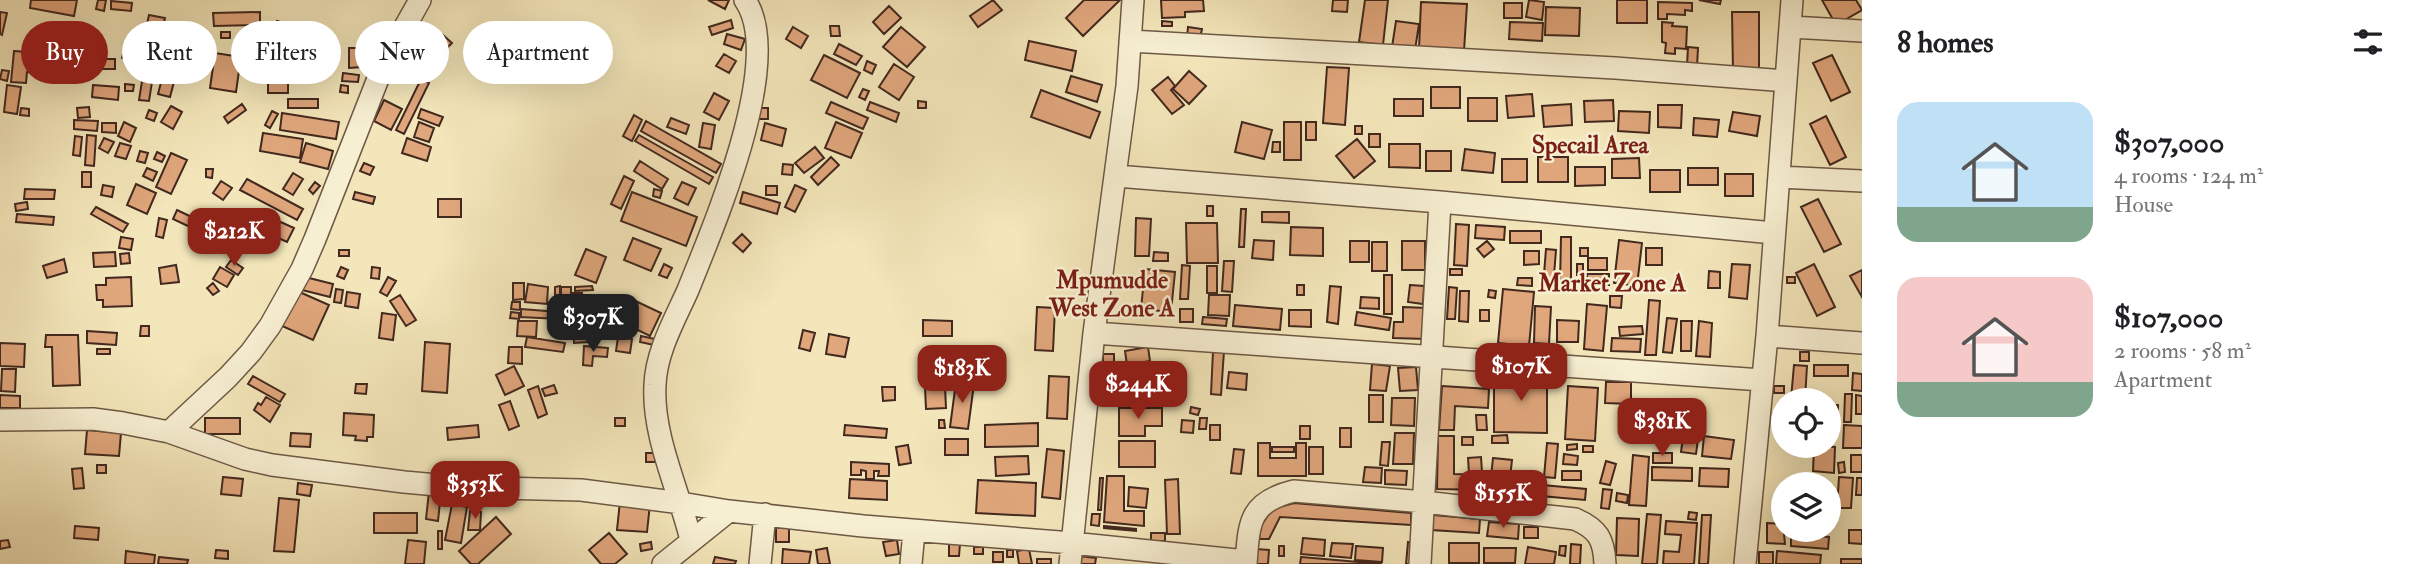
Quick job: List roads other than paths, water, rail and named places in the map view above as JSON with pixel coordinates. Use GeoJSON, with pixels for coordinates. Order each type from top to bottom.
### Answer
{"type":"FeatureCollection","features":[{"type":"Feature","properties":{"kind":"street"},"geometry":{"type":"LineString","coordinates":[[169,432],[236,369],[270,326],[315,239],[383,66],[420,0]]}},
{"type":"Feature","properties":{"kind":"street"},"geometry":{"type":"LineString","coordinates":[[691,540],[660,439],[655,384],[660,355],[724,201],[745,127],[758,46],[756,23],[745,0]]}},
{"type":"Feature","properties":{"kind":"street"},"geometry":{"type":"LineString","coordinates":[[1071,554],[1094,332],[1116,176],[1133,0]]}},
{"type":"Feature","properties":{"kind":"street"},"geometry":{"type":"LineString","coordinates":[[1745,564],[1767,336],[1792,0]]}},
{"type":"Feature","properties":{"kind":"street"},"geometry":{"type":"LineString","coordinates":[[1791,27],[1862,31]]}},
{"type":"Feature","properties":{"kind":"street"},"geometry":{"type":"LineString","coordinates":[[1130,41],[1628,69],[1787,81]]}},
{"type":"Feature","properties":{"kind":"street"},"geometry":{"type":"LineString","coordinates":[[1116,176],[1774,233]]}},
{"type":"Feature","properties":{"kind":"street"},"geometry":{"type":"LineString","coordinates":[[1779,177],[1862,181]]}},
{"type":"Feature","properties":{"kind":"street"},"geometry":{"type":"LineString","coordinates":[[1420,564],[1440,202]]}},
{"type":"Feature","properties":{"kind":"street"},"geometry":{"type":"LineString","coordinates":[[1094,332],[1762,380]]}},
{"type":"Feature","properties":{"kind":"street"},"geometry":{"type":"LineString","coordinates":[[1767,336],[1862,343]]}},
{"type":"Feature","properties":{"kind":"street"},"geometry":{"type":"LineString","coordinates":[[0,420],[93,419],[169,432],[245,459],[272,465],[445,486],[581,491],[729,511],[915,531],[1071,554],[1246,563],[1251,522],[1260,507],[1274,496],[1294,491],[1424,502],[1575,519],[1588,524],[1599,535],[1604,547],[1605,564]]}},
{"type":"Feature","properties":{"kind":"street"},"geometry":{"type":"LineString","coordinates":[[663,564],[729,511]]}},
{"type":"Feature","properties":{"kind":"street"},"geometry":{"type":"LineString","coordinates":[[760,564],[765,514]]}},
{"type":"Feature","properties":{"kind":"street"},"geometry":{"type":"LineString","coordinates":[[911,564],[915,531]]}},
{"type":"Feature","properties":{"kind":"district","name":"Specail Area"},"geometry":{"type":"Point","coordinates":[1590,145]}},
{"type":"Feature","properties":{"kind":"district","name":"Market Zone A"},"geometry":{"type":"Point","coordinates":[1612,283]}},
{"type":"Feature","properties":{"kind":"district","name":"Mpumudde West Zone A"},"geometry":{"type":"Point","coordinates":[1112,294]}}]}
